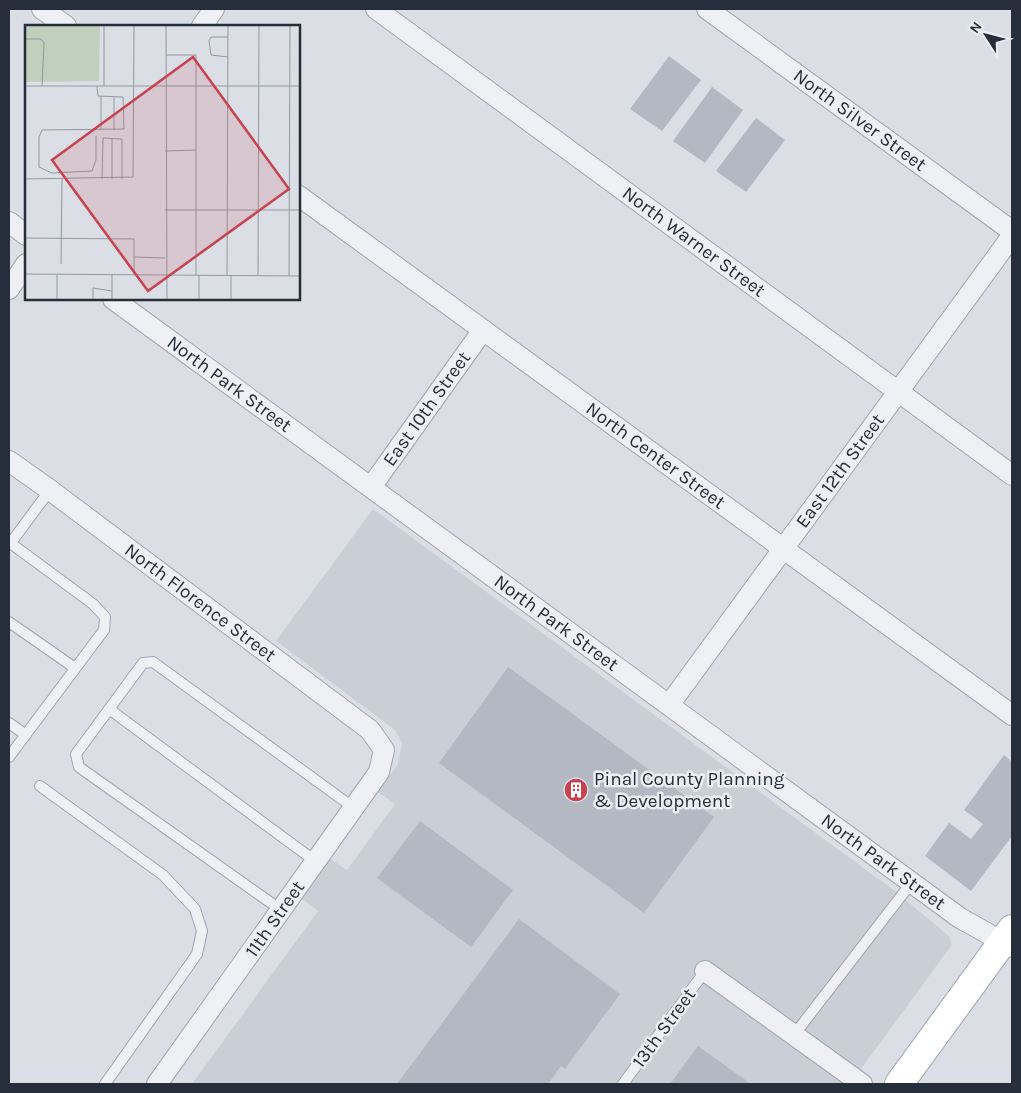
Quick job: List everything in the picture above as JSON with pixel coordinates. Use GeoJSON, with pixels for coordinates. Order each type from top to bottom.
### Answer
{"type":"FeatureCollection","features":[{"type":"Feature","properties":{"kind":"main road"},"geometry":{"type":"LineString","coordinates":[[899,1084],[1009,940]]}},
{"type":"Feature","properties":{"kind":"street"},"geometry":{"type":"LineString","coordinates":[[42,9],[65,25]]}},
{"type":"Feature","properties":{"kind":"street"},"geometry":{"type":"LineString","coordinates":[[203,25],[214,9]]}},
{"type":"Feature","properties":{"kind":"street","name":"North Warner Street"},"geometry":{"type":"LineString","coordinates":[[376,9],[1012,475]]}},
{"type":"Feature","properties":{"kind":"street","name":"North Silver Street"},"geometry":{"type":"LineString","coordinates":[[707,9],[1012,231]]}},
{"type":"Feature","properties":{"kind":"street","name":"North Center Street"},"geometry":{"type":"LineString","coordinates":[[300,197],[1012,715]]}},
{"type":"Feature","properties":{"kind":"street"},"geometry":{"type":"LineString","coordinates":[[9,222],[25,234]]}},
{"type":"Feature","properties":{"kind":"street","name":"East 12th Street"},"geometry":{"type":"LineString","coordinates":[[669,705],[1012,236]]}},
{"type":"Feature","properties":{"kind":"street"},"geometry":{"type":"LineString","coordinates":[[9,288],[25,265]]}},
{"type":"Feature","properties":{"kind":"street","name":"North Park Street"},"geometry":{"type":"LineString","coordinates":[[114,300],[960,918],[1009,940]]}},
{"type":"Feature","properties":{"kind":"street","name":"East 10th Street"},"geometry":{"type":"LineString","coordinates":[[371,487],[482,330]]}},
{"type":"Feature","properties":{"kind":"street","name":"North Florence Street"},"geometry":{"type":"LineString","coordinates":[[9,461],[370,730],[384,750]]}},
{"type":"Feature","properties":{"kind":"street","name":"11th Street"},"geometry":{"type":"LineString","coordinates":[[157,1084],[379,772],[384,750]]}},
{"type":"Feature","properties":{"kind":"street"},"geometry":{"type":"LineString","coordinates":[[705,971],[862,1084]]}},
{"type":"Feature","properties":{"kind":"lane"},"geometry":{"type":"LineString","coordinates":[[9,757],[104,630],[105,617],[93,604],[10,543],[50,490]]}},
{"type":"Feature","properties":{"kind":"lane"},"geometry":{"type":"LineString","coordinates":[[9,622],[75,668]]}},
{"type":"Feature","properties":{"kind":"lane"},"geometry":{"type":"LineString","coordinates":[[281,910],[79,766],[76,754],[143,663],[153,662],[354,808]]}},
{"type":"Feature","properties":{"kind":"lane"},"geometry":{"type":"LineString","coordinates":[[109,709],[316,861]]}},
{"type":"Feature","properties":{"kind":"lane"},"geometry":{"type":"LineString","coordinates":[[9,723],[26,735]]}},
{"type":"Feature","properties":{"kind":"lane"},"geometry":{"type":"LineString","coordinates":[[40,786],[163,875],[196,909],[202,931],[197,954],[105,1084]]}},
{"type":"Feature","properties":{"kind":"lane"},"geometry":{"type":"LineString","coordinates":[[794,1035],[912,882]]}},
{"type":"Feature","properties":{"kind":"lane","name":"13th Street"},"geometry":{"type":"LineString","coordinates":[[623,1084],[705,971]]}},
{"type":"Feature","properties":{"kind":"shaded area"},"geometry":{"type":"Polygon","coordinates":[[[373,509],[895,891],[950,937],[951,946],[850,1084],[192,1084],[318,911],[301,898],[330,859],[347,870],[395,804],[378,792],[398,764],[402,743],[395,730],[276,641],[373,509]]]}},
{"type":"Feature","properties":{"kind":"building"},"geometry":{"type":"Polygon","coordinates":[[[669,56],[701,80],[662,131],[630,109],[669,56]]]}},
{"type":"Feature","properties":{"kind":"building"},"geometry":{"type":"Polygon","coordinates":[[[712,87],[743,110],[705,163],[673,141],[712,87]]]}},
{"type":"Feature","properties":{"kind":"building"},"geometry":{"type":"Polygon","coordinates":[[[756,118],[785,140],[746,192],[716,171],[756,118]]]}},
{"type":"Feature","properties":{"kind":"building","name":"Pinal County Planning & Development"},"geometry":{"type":"Polygon","coordinates":[[[508,667],[714,817],[644,913],[439,763],[508,667]]]}},
{"type":"Feature","properties":{"kind":"building"},"geometry":{"type":"Polygon","coordinates":[[[1004,755],[1012,762],[1012,836],[971,891],[925,856],[949,823],[971,839],[983,824],[964,810],[1004,755]]]}},
{"type":"Feature","properties":{"kind":"building"},"geometry":{"type":"Polygon","coordinates":[[[420,821],[513,890],[471,947],[377,878],[420,821]]]}},
{"type":"Feature","properties":{"kind":"building"},"geometry":{"type":"Polygon","coordinates":[[[519,919],[620,994],[565,1069],[561,1066],[548,1084],[397,1084],[519,919]]]}},
{"type":"Feature","properties":{"kind":"building"},"geometry":{"type":"Polygon","coordinates":[[[698,1046],[751,1084],[670,1084],[698,1046]]]}},
{"type":"Feature","properties":{"kind":"place","name":"Pinal County Planning & Development"},"geometry":{"type":"Point","coordinates":[576,790]}}]}
